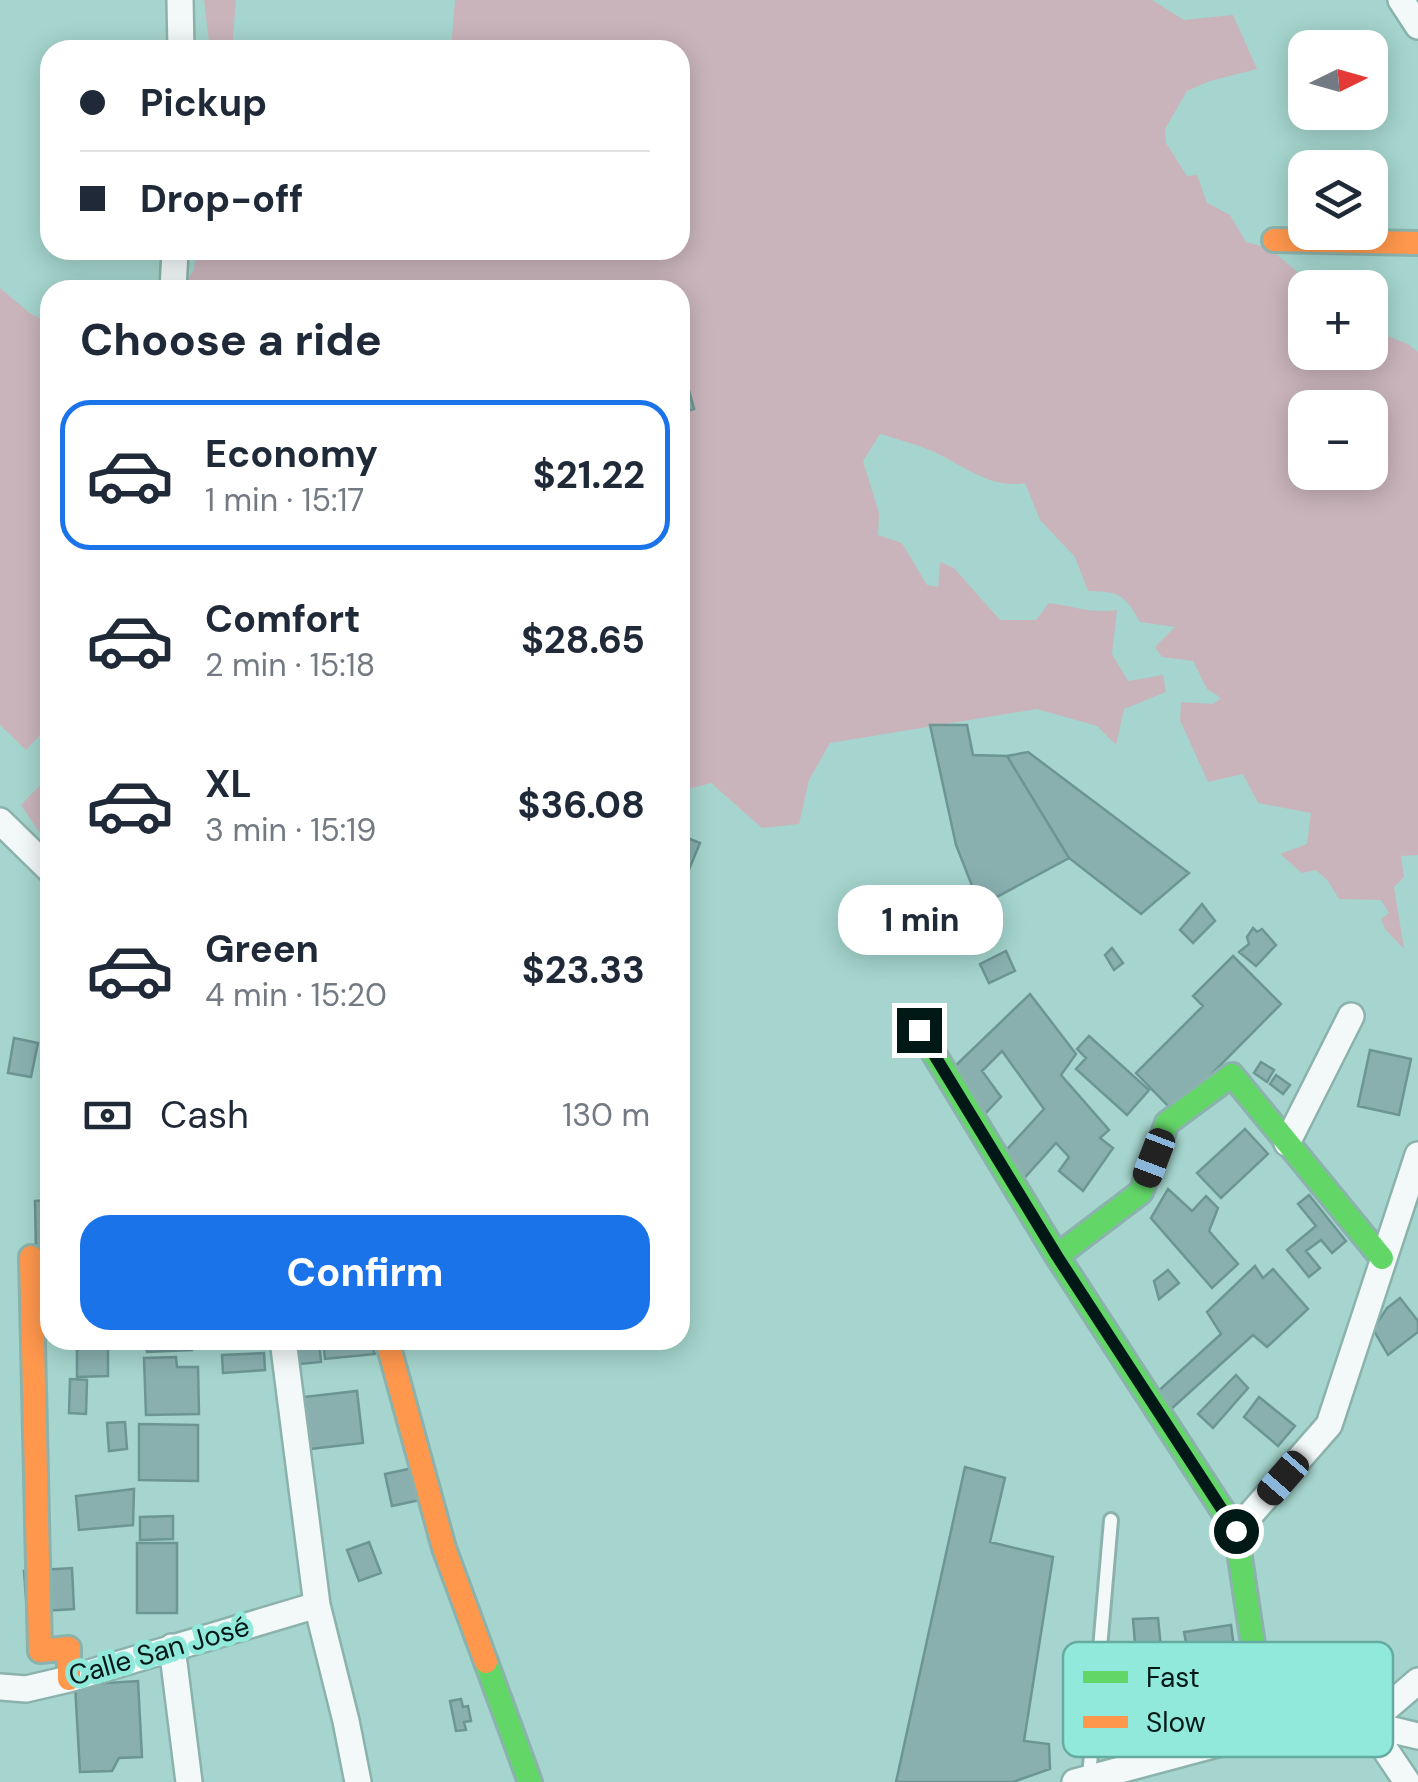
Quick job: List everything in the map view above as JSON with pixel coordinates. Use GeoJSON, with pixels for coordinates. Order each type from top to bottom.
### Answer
{"type":"FeatureCollection","features":[{"type":"Feature","properties":{"kind":"street"},"geometry":{"type":"LineString","coordinates":[[180,0],[181,40]]}},
{"type":"Feature","properties":{"kind":"street"},"geometry":{"type":"LineString","coordinates":[[1401,0],[1418,26]]}},
{"type":"Feature","properties":{"kind":"street"},"geometry":{"type":"LineString","coordinates":[[1274,240],[1418,243]]}},
{"type":"Feature","properties":{"kind":"street"},"geometry":{"type":"LineString","coordinates":[[0,822],[40,860]]}},
{"type":"Feature","properties":{"kind":"street"},"geometry":{"type":"LineString","coordinates":[[1288,1143],[1351,1016]]}},
{"type":"Feature","properties":{"kind":"street"},"geometry":{"type":"LineString","coordinates":[[919,1030],[1057,1256],[1236,1531],[1253,1642]]}},
{"type":"Feature","properties":{"kind":"street"},"geometry":{"type":"LineString","coordinates":[[1057,1256],[1141,1192],[1167,1123],[1232,1074],[1382,1258]]}},
{"type":"Feature","properties":{"kind":"street"},"geometry":{"type":"LineString","coordinates":[[1236,1531],[1330,1425],[1418,1156]]}},
{"type":"Feature","properties":{"kind":"street"},"geometry":{"type":"LineString","coordinates":[[31,1257],[40,1652],[68,1648],[69,1679]]}},
{"type":"Feature","properties":{"kind":"street"},"geometry":{"type":"LineString","coordinates":[[285,1350],[318,1605],[358,1782]]}},
{"type":"Feature","properties":{"kind":"street"},"geometry":{"type":"LineString","coordinates":[[390,1350],[444,1548],[530,1782]]}},
{"type":"Feature","properties":{"kind":"street","name":"Calle San José"},"geometry":{"type":"LineString","coordinates":[[0,1687],[26,1689],[69,1679],[318,1605]]}},
{"type":"Feature","properties":{"kind":"street"},"geometry":{"type":"LineString","coordinates":[[172,1647],[189,1782]]}},
{"type":"Feature","properties":{"kind":"street"},"geometry":{"type":"LineString","coordinates":[[1393,1702],[1418,1681]]}},
{"type":"Feature","properties":{"kind":"street"},"geometry":{"type":"LineString","coordinates":[[1393,1730],[1418,1736]]}},
{"type":"Feature","properties":{"kind":"street"},"geometry":{"type":"LineString","coordinates":[[1082,1780],[1168,1757]]}},
{"type":"Feature","properties":{"kind":"street"},"geometry":{"type":"LineString","coordinates":[[1390,1757],[1407,1782]]}},
{"type":"Feature","properties":{"kind":"lane"},"geometry":{"type":"LineString","coordinates":[[1098,1642],[1112,1520]]}},
{"type":"Feature","properties":{"kind":"shaded area"},"geometry":{"type":"Polygon","coordinates":[[[204,0],[236,0],[233,40],[209,40],[204,0]]]}},
{"type":"Feature","properties":{"kind":"shaded area"},"geometry":{"type":"Polygon","coordinates":[[[455,0],[1152,0],[1184,20],[1233,15],[1257,69],[1187,91],[1165,129],[1166,143],[1187,176],[1197,175],[1207,203],[1230,215],[1246,242],[1269,248],[1295,270],[1288,270],[1288,370],[1388,370],[1388,336],[1418,352],[1418,855],[1401,856],[1404,877],[1394,887],[1404,949],[1385,929],[1381,919],[1389,913],[1381,900],[1339,899],[1316,870],[1302,873],[1280,854],[1307,844],[1311,813],[1258,803],[1243,774],[1208,782],[1180,720],[1181,702],[1213,704],[1221,698],[1207,689],[1193,661],[1162,657],[1155,647],[1175,627],[1140,622],[1120,596],[1088,591],[1075,557],[1040,520],[1025,483],[987,479],[927,449],[880,434],[863,461],[879,513],[878,535],[902,543],[927,585],[938,587],[940,562],[954,568],[1000,620],[1036,620],[1049,603],[1117,610],[1112,654],[1128,681],[1163,675],[1166,692],[1124,709],[1116,745],[1097,726],[1037,709],[830,743],[809,780],[799,824],[762,828],[711,783],[690,788],[690,280],[186,280],[196,260],[690,260],[690,40],[452,40],[455,0]]]}},
{"type":"Feature","properties":{"kind":"shaded area"},"geometry":{"type":"Polygon","coordinates":[[[0,288],[40,318],[40,735],[26,750],[0,725],[0,288]]]}},
{"type":"Feature","properties":{"kind":"shaded area"},"geometry":{"type":"Polygon","coordinates":[[[40,785],[40,833],[21,805],[40,785]]]}},
{"type":"Feature","properties":{"kind":"building"},"geometry":{"type":"Polygon","coordinates":[[[930,725],[967,725],[973,755],[1007,756],[1069,858],[980,906],[956,845],[930,725]]]}},
{"type":"Feature","properties":{"kind":"building"},"geometry":{"type":"Polygon","coordinates":[[[1028,752],[1189,873],[1141,914],[1069,858],[1007,756],[1028,752]]]}},
{"type":"Feature","properties":{"kind":"building"},"geometry":{"type":"Polygon","coordinates":[[[690,839],[700,843],[690,867],[690,839]]]}},
{"type":"Feature","properties":{"kind":"building"},"geometry":{"type":"Polygon","coordinates":[[[1202,904],[1215,921],[1193,943],[1180,930],[1202,904]]]}},
{"type":"Feature","properties":{"kind":"building"},"geometry":{"type":"Polygon","coordinates":[[[1253,928],[1257,932],[1262,929],[1276,945],[1256,966],[1239,952],[1249,944],[1247,937],[1253,928]]]}},
{"type":"Feature","properties":{"kind":"building"},"geometry":{"type":"Polygon","coordinates":[[[1112,948],[1123,963],[1114,970],[1105,955],[1112,948]]]}},
{"type":"Feature","properties":{"kind":"building"},"geometry":{"type":"Polygon","coordinates":[[[1006,951],[1015,971],[989,983],[980,964],[1006,951]]]}},
{"type":"Feature","properties":{"kind":"building"},"geometry":{"type":"Polygon","coordinates":[[[1233,956],[1281,1004],[1174,1112],[1136,1073],[1203,1006],[1193,996],[1233,956]]]}},
{"type":"Feature","properties":{"kind":"building"},"geometry":{"type":"Polygon","coordinates":[[[1030,994],[1076,1054],[1061,1075],[1109,1130],[1100,1138],[1113,1148],[1083,1191],[1059,1171],[1069,1157],[1056,1143],[1019,1184],[1001,1156],[1044,1109],[1002,1051],[982,1071],[1001,1097],[979,1120],[951,1070],[1030,994]]]}},
{"type":"Feature","properties":{"kind":"building"},"geometry":{"type":"Polygon","coordinates":[[[1089,1036],[1149,1090],[1127,1115],[1076,1069],[1086,1058],[1077,1049],[1089,1036]]]}},
{"type":"Feature","properties":{"kind":"building"},"geometry":{"type":"Polygon","coordinates":[[[14,1038],[38,1043],[31,1077],[8,1073],[14,1038]]]}},
{"type":"Feature","properties":{"kind":"building"},"geometry":{"type":"Polygon","coordinates":[[[1370,1050],[1411,1059],[1399,1115],[1358,1106],[1370,1050]]]}},
{"type":"Feature","properties":{"kind":"building"},"geometry":{"type":"Polygon","coordinates":[[[1261,1062],[1274,1070],[1267,1082],[1254,1073],[1261,1062]]]}},
{"type":"Feature","properties":{"kind":"building"},"geometry":{"type":"Polygon","coordinates":[[[1276,1075],[1290,1085],[1283,1094],[1270,1084],[1276,1075]]]}},
{"type":"Feature","properties":{"kind":"building"},"geometry":{"type":"Polygon","coordinates":[[[1245,1129],[1268,1154],[1221,1198],[1197,1173],[1245,1129]]]}},
{"type":"Feature","properties":{"kind":"building"},"geometry":{"type":"Polygon","coordinates":[[[1168,1189],[1192,1211],[1206,1196],[1218,1208],[1209,1231],[1238,1264],[1212,1288],[1151,1218],[1168,1189]]]}},
{"type":"Feature","properties":{"kind":"building"},"geometry":{"type":"Polygon","coordinates":[[[1309,1195],[1346,1241],[1332,1253],[1321,1240],[1306,1251],[1320,1268],[1309,1277],[1287,1250],[1316,1226],[1298,1204],[1309,1195]]]}},
{"type":"Feature","properties":{"kind":"building"},"geometry":{"type":"Polygon","coordinates":[[[35,1201],[40,1201],[40,1251],[36,1251],[35,1201]]]}},
{"type":"Feature","properties":{"kind":"building"},"geometry":{"type":"Polygon","coordinates":[[[1255,1266],[1263,1278],[1273,1269],[1308,1309],[1267,1347],[1253,1335],[1169,1411],[1155,1394],[1221,1334],[1207,1312],[1255,1266]]]}},
{"type":"Feature","properties":{"kind":"building"},"geometry":{"type":"Polygon","coordinates":[[[1168,1270],[1179,1283],[1159,1299],[1154,1281],[1168,1270]]]}},
{"type":"Feature","properties":{"kind":"building"},"geometry":{"type":"Polygon","coordinates":[[[1400,1298],[1418,1321],[1418,1332],[1388,1355],[1373,1329],[1387,1308],[1400,1298]]]}},
{"type":"Feature","properties":{"kind":"building"},"geometry":{"type":"Polygon","coordinates":[[[77,1350],[108,1350],[108,1376],[77,1377],[77,1350]]]}},
{"type":"Feature","properties":{"kind":"building"},"geometry":{"type":"Polygon","coordinates":[[[289,1350],[320,1350],[321,1362],[290,1365],[289,1350]]]}},
{"type":"Feature","properties":{"kind":"building"},"geometry":{"type":"Polygon","coordinates":[[[324,1350],[373,1350],[375,1354],[325,1359],[324,1350]]]}},
{"type":"Feature","properties":{"kind":"building"},"geometry":{"type":"Polygon","coordinates":[[[264,1353],[265,1370],[223,1373],[222,1355],[264,1353]]]}},
{"type":"Feature","properties":{"kind":"building"},"geometry":{"type":"Polygon","coordinates":[[[176,1357],[177,1367],[198,1367],[199,1414],[146,1415],[144,1358],[176,1357]]]}},
{"type":"Feature","properties":{"kind":"building"},"geometry":{"type":"Polygon","coordinates":[[[1236,1375],[1248,1388],[1213,1428],[1198,1414],[1236,1375]]]}},
{"type":"Feature","properties":{"kind":"building"},"geometry":{"type":"Polygon","coordinates":[[[70,1379],[87,1380],[86,1414],[69,1413],[70,1379]]]}},
{"type":"Feature","properties":{"kind":"building"},"geometry":{"type":"Polygon","coordinates":[[[357,1391],[363,1443],[301,1450],[295,1398],[357,1391]]]}},
{"type":"Feature","properties":{"kind":"building"},"geometry":{"type":"Polygon","coordinates":[[[1259,1397],[1295,1426],[1278,1446],[1244,1417],[1259,1397]]]}},
{"type":"Feature","properties":{"kind":"building"},"geometry":{"type":"Polygon","coordinates":[[[125,1422],[127,1449],[109,1451],[107,1423],[125,1422]]]}},
{"type":"Feature","properties":{"kind":"building"},"geometry":{"type":"Polygon","coordinates":[[[139,1424],[198,1425],[198,1481],[139,1480],[139,1424]]]}},
{"type":"Feature","properties":{"kind":"building"},"geometry":{"type":"Polygon","coordinates":[[[965,1467],[1005,1478],[990,1542],[1053,1557],[1024,1741],[1049,1744],[1050,1769],[1013,1782],[896,1782],[965,1467]]]}},
{"type":"Feature","properties":{"kind":"building"},"geometry":{"type":"Polygon","coordinates":[[[413,1468],[420,1500],[392,1506],[385,1474],[413,1468]]]}},
{"type":"Feature","properties":{"kind":"building"},"geometry":{"type":"Polygon","coordinates":[[[134,1489],[133,1525],[79,1530],[76,1496],[134,1489]]]}},
{"type":"Feature","properties":{"kind":"building"},"geometry":{"type":"Polygon","coordinates":[[[173,1516],[173,1539],[140,1540],[140,1517],[173,1516]]]}},
{"type":"Feature","properties":{"kind":"building"},"geometry":{"type":"Polygon","coordinates":[[[369,1542],[381,1573],[359,1581],[347,1550],[369,1542]]]}},
{"type":"Feature","properties":{"kind":"building"},"geometry":{"type":"Polygon","coordinates":[[[137,1543],[177,1543],[177,1613],[137,1613],[137,1543]]]}},
{"type":"Feature","properties":{"kind":"building"},"geometry":{"type":"Polygon","coordinates":[[[72,1568],[74,1609],[27,1612],[24,1571],[72,1568]]]}},
{"type":"Feature","properties":{"kind":"building"},"geometry":{"type":"Polygon","coordinates":[[[1158,1618],[1160,1642],[1135,1642],[1133,1619],[1158,1618]]]}},
{"type":"Feature","properties":{"kind":"building"},"geometry":{"type":"Polygon","coordinates":[[[1231,1625],[1233,1642],[1186,1642],[1184,1632],[1231,1625]]]}},
{"type":"Feature","properties":{"kind":"building"},"geometry":{"type":"Polygon","coordinates":[[[138,1681],[142,1757],[119,1758],[112,1771],[80,1772],[75,1685],[138,1681]]]}},
{"type":"Feature","properties":{"kind":"building"},"geometry":{"type":"Polygon","coordinates":[[[461,1699],[463,1707],[468,1706],[471,1721],[464,1722],[466,1730],[456,1731],[450,1701],[461,1699]]]}},
{"type":"Feature","properties":{"kind":"traffic: fast"},"geometry":{"type":"LineString","coordinates":[[919,1029],[1057,1256],[1236,1531],[1253,1642]]}},
{"type":"Feature","properties":{"kind":"traffic: fast"},"geometry":{"type":"LineString","coordinates":[[1057,1256],[1141,1192],[1167,1123],[1232,1075],[1382,1258]]}},
{"type":"Feature","properties":{"kind":"traffic: fast"},"geometry":{"type":"LineString","coordinates":[[486,1662],[530,1782]]}},
{"type":"Feature","properties":{"kind":"traffic: slow"},"geometry":{"type":"LineString","coordinates":[[1274,240],[1418,243]]}},
{"type":"Feature","properties":{"kind":"traffic: slow"},"geometry":{"type":"LineString","coordinates":[[31,1257],[40,1651],[69,1648],[69,1679]]}},
{"type":"Feature","properties":{"kind":"traffic: slow"},"geometry":{"type":"LineString","coordinates":[[390,1350],[444,1548],[486,1662]]}},
{"type":"Feature","properties":{"kind":"route"},"geometry":{"type":"LineString","coordinates":[[919,1030],[1057,1256],[1236,1531]]}}]}
